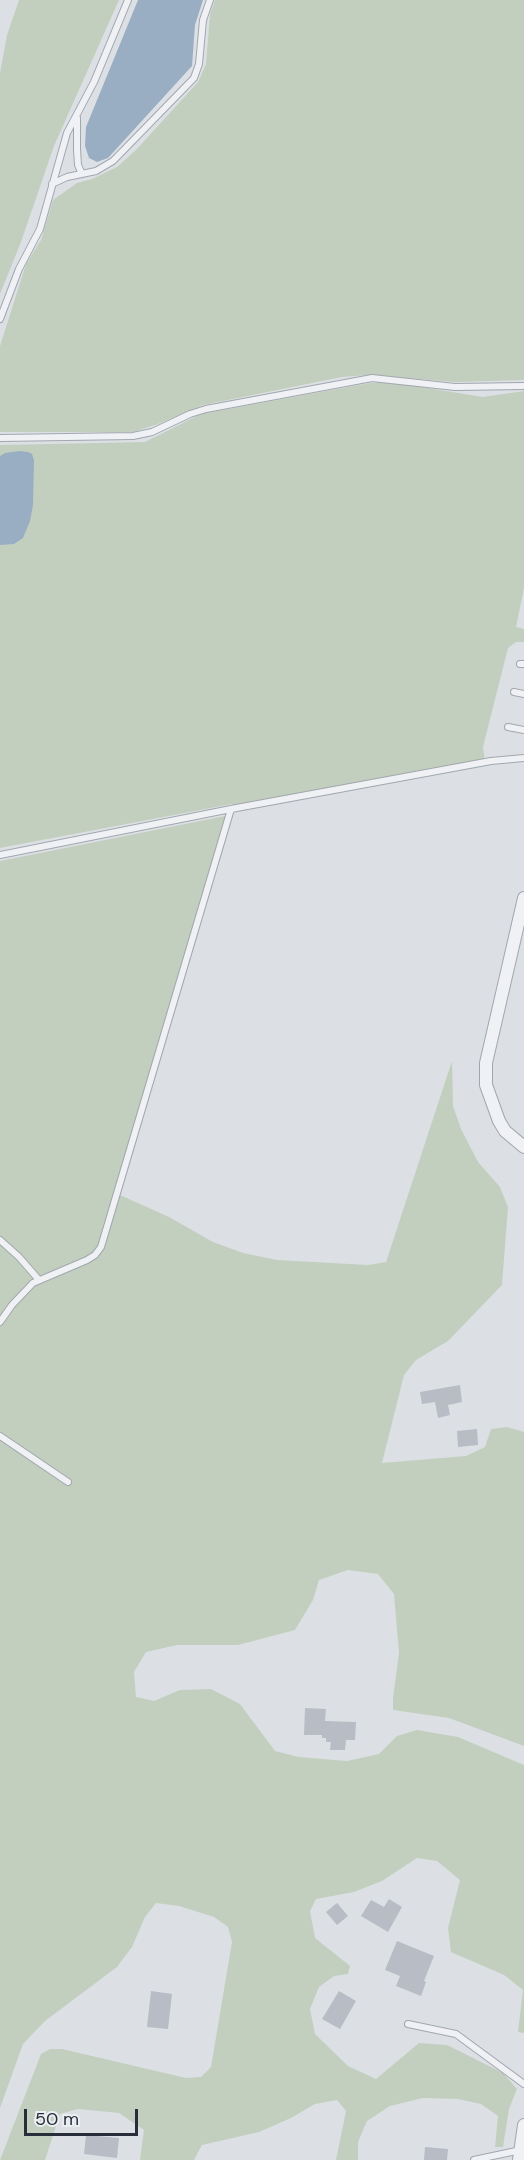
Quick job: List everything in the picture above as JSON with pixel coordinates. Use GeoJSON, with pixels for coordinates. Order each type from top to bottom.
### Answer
{"type":"FeatureCollection","features":[{"type":"Feature","properties":{"kind":"street"},"geometry":{"type":"LineString","coordinates":[[524,898],[520,932],[486,1064],[486,1085],[499,1121],[505,1131],[524,1147]]}},
{"type":"Feature","properties":{"kind":"street"},"geometry":{"type":"LineString","coordinates":[[520,2155],[524,2125]]}},
{"type":"Feature","properties":{"kind":"lane"},"geometry":{"type":"LineString","coordinates":[[0,319],[19,269],[40,229],[62,145],[94,82],[128,0]]}},
{"type":"Feature","properties":{"kind":"lane"},"geometry":{"type":"LineString","coordinates":[[52,184],[67,177],[103,168],[113,161],[194,78],[199,64],[203,20],[210,0]]}},
{"type":"Feature","properties":{"kind":"lane"},"geometry":{"type":"LineString","coordinates":[[77,115],[76,149],[82,174]]}},
{"type":"Feature","properties":{"kind":"lane"},"geometry":{"type":"LineString","coordinates":[[0,438],[133,436],[152,432],[206,409],[372,378],[455,387],[524,386]]}},
{"type":"Feature","properties":{"kind":"lane"},"geometry":{"type":"LineString","coordinates":[[514,692],[524,694]]}},
{"type":"Feature","properties":{"kind":"lane"},"geometry":{"type":"LineString","coordinates":[[508,727],[524,730]]}},
{"type":"Feature","properties":{"kind":"lane"},"geometry":{"type":"LineString","coordinates":[[0,855],[231,809],[491,761],[524,758]]}},
{"type":"Feature","properties":{"kind":"lane"},"geometry":{"type":"LineString","coordinates":[[0,1322],[33,1283],[87,1260],[95,1255],[101,1246],[231,809]]}},
{"type":"Feature","properties":{"kind":"lane"},"geometry":{"type":"LineString","coordinates":[[0,1240],[39,1280]]}},
{"type":"Feature","properties":{"kind":"lane"},"geometry":{"type":"LineString","coordinates":[[0,1436],[68,1482]]}},
{"type":"Feature","properties":{"kind":"lane"},"geometry":{"type":"LineString","coordinates":[[408,2024],[456,2034],[524,2084]]}},
{"type":"Feature","properties":{"kind":"lane"},"geometry":{"type":"LineString","coordinates":[[474,2160],[520,2155]]}},
{"type":"Feature","properties":{"kind":"green space"},"geometry":{"type":"Polygon","coordinates":[[[19,0],[119,0],[54,146],[21,242],[0,294],[0,73],[7,35],[19,0]]]}},
{"type":"Feature","properties":{"kind":"green space"},"geometry":{"type":"Polygon","coordinates":[[[215,0],[524,0],[524,380],[455,382],[369,375],[342,377],[203,405],[133,432],[0,432],[0,346],[26,264],[41,240],[53,200],[77,183],[92,179],[117,167],[136,150],[198,82],[206,64],[210,14],[215,0]]]}},
{"type":"Feature","properties":{"kind":"green space"},"geometry":{"type":"Polygon","coordinates":[[[390,382],[483,397],[524,391],[524,588],[516,627],[524,629],[524,642],[516,642],[508,648],[483,747],[485,762],[231,809],[232,804],[0,848],[0,445],[145,442],[201,414],[370,383],[390,382]]]}},
{"type":"Feature","properties":{"kind":"green space"},"geometry":{"type":"Polygon","coordinates":[[[230,815],[120,1195],[169,1217],[213,1242],[243,1253],[277,1260],[368,1265],[386,1262],[452,1061],[453,1106],[461,1129],[478,1162],[500,1187],[508,1207],[502,1285],[448,1341],[416,1360],[404,1375],[382,1463],[466,1456],[485,1447],[491,1429],[507,1427],[524,1432],[524,1746],[449,1718],[393,1710],[399,1653],[394,1594],[378,1574],[348,1570],[319,1580],[313,1600],[295,1630],[238,1645],[177,1645],[146,1652],[134,1672],[136,1697],[154,1701],[180,1690],[211,1689],[240,1704],[275,1751],[299,1757],[347,1761],[379,1754],[397,1736],[417,1730],[458,1737],[524,1765],[524,2033],[518,2032],[523,1990],[504,1975],[451,1952],[448,1928],[460,1880],[437,1861],[417,1858],[382,1881],[354,1892],[316,1899],[310,1911],[315,1938],[350,1966],[348,1974],[334,1976],[319,1987],[310,2009],[315,2034],[348,2066],[376,2079],[419,2043],[447,2045],[503,2073],[517,2089],[509,2109],[503,2147],[495,2147],[498,2116],[481,2104],[458,2099],[423,2098],[390,2106],[367,2121],[358,2142],[358,2160],[336,2160],[346,2111],[337,2100],[315,2104],[259,2132],[202,2145],[194,2160],[140,2160],[144,2130],[119,2113],[78,2109],[60,2114],[45,2160],[0,2160],[41,2054],[50,2049],[62,2049],[186,2078],[201,2077],[211,2067],[232,1942],[228,1927],[214,1917],[179,1906],[156,1903],[145,1917],[132,1947],[117,1967],[45,2021],[23,2044],[0,2108],[0,861],[230,815]]]}},
{"type":"Feature","properties":{"kind":"water"},"geometry":{"type":"Polygon","coordinates":[[[138,0],[203,0],[195,25],[192,66],[108,158],[97,162],[89,158],[85,146],[86,127],[138,0]]]}},
{"type":"Feature","properties":{"kind":"water"},"geometry":{"type":"Polygon","coordinates":[[[20,451],[32,454],[34,460],[33,505],[30,521],[23,538],[14,544],[0,545],[0,456],[20,451]]]}},
{"type":"Feature","properties":{"kind":"building"},"geometry":{"type":"Polygon","coordinates":[[[460,1385],[462,1402],[448,1405],[450,1415],[438,1418],[435,1402],[422,1404],[420,1392],[460,1385]]]}},
{"type":"Feature","properties":{"kind":"building"},"geometry":{"type":"Polygon","coordinates":[[[477,1429],[478,1445],[458,1447],[457,1431],[477,1429]]]}},
{"type":"Feature","properties":{"kind":"building"},"geometry":{"type":"Polygon","coordinates":[[[305,1708],[326,1709],[325,1721],[356,1722],[355,1740],[346,1740],[345,1750],[330,1750],[331,1742],[326,1742],[326,1738],[322,1738],[322,1735],[304,1735],[305,1708]]]}},
{"type":"Feature","properties":{"kind":"building"},"geometry":{"type":"Polygon","coordinates":[[[389,1899],[402,1907],[388,1932],[361,1916],[371,1900],[384,1907],[389,1899]]]}},
{"type":"Feature","properties":{"kind":"building"},"geometry":{"type":"Polygon","coordinates":[[[337,1903],[348,1916],[337,1925],[326,1912],[337,1903]]]}},
{"type":"Feature","properties":{"kind":"building"},"geometry":{"type":"Polygon","coordinates":[[[397,1941],[434,1956],[421,1996],[396,1986],[400,1976],[385,1970],[397,1941]]]}},
{"type":"Feature","properties":{"kind":"building"},"geometry":{"type":"Polygon","coordinates":[[[151,1991],[172,1994],[168,2029],[147,2027],[151,1991]]]}},
{"type":"Feature","properties":{"kind":"building"},"geometry":{"type":"Polygon","coordinates":[[[339,1991],[356,2001],[340,2029],[322,2019],[339,1991]]]}},
{"type":"Feature","properties":{"kind":"building"},"geometry":{"type":"Polygon","coordinates":[[[86,2135],[119,2138],[117,2158],[84,2154],[86,2135]]]}},
{"type":"Feature","properties":{"kind":"building"},"geometry":{"type":"Polygon","coordinates":[[[425,2147],[448,2149],[447,2160],[424,2160],[425,2147]]]}}]}
